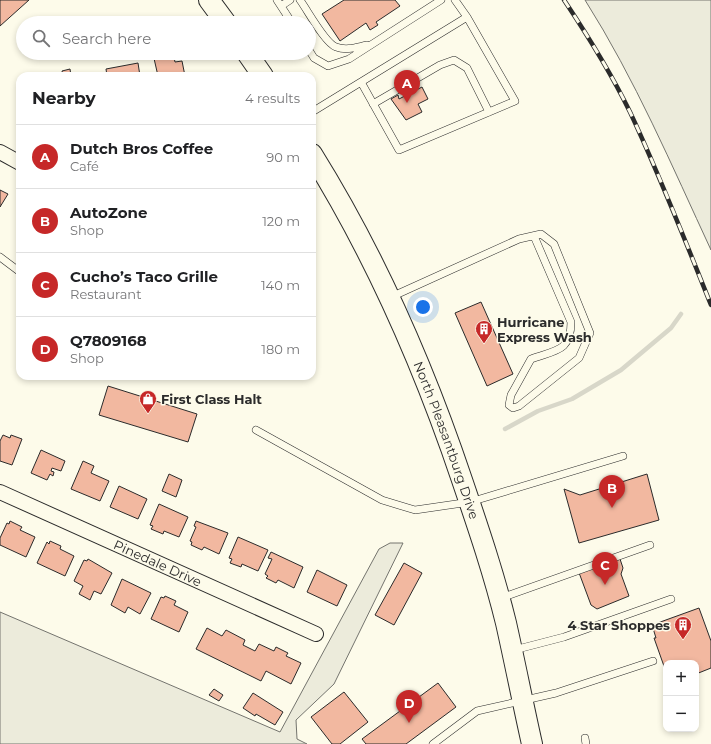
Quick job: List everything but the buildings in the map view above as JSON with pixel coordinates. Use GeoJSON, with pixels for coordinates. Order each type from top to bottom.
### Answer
{"type":"FeatureCollection","features":[{"type":"Feature","properties":{"kind":"main road"},"geometry":{"type":"LineString","coordinates":[[209,0],[221,16]]}},
{"type":"Feature","properties":{"kind":"main road"},"geometry":{"type":"LineString","coordinates":[[252,60],[260,72]]}},
{"type":"Feature","properties":{"kind":"main road","name":"North Pleasantburg Drive"},"geometry":{"type":"LineString","coordinates":[[316,161],[364,242],[422,372],[449,441],[470,502],[499,599],[532,744]]}},
{"type":"Feature","properties":{"kind":"street"},"geometry":{"type":"LineString","coordinates":[[0,152],[16,161]]}},
{"type":"Feature","properties":{"kind":"street","name":"Pinedale Drive"},"geometry":{"type":"LineString","coordinates":[[0,492],[316,634]]}},
{"type":"Feature","properties":{"kind":"lane"},"geometry":{"type":"LineString","coordinates":[[287,16],[279,3],[290,0]]}},
{"type":"Feature","properties":{"kind":"lane"},"geometry":{"type":"LineString","coordinates":[[300,0],[311,16]]}},
{"type":"Feature","properties":{"kind":"lane"},"geometry":{"type":"LineString","coordinates":[[316,59],[328,66],[349,59],[440,0]]}},
{"type":"Feature","properties":{"kind":"lane"},"geometry":{"type":"LineString","coordinates":[[361,82],[399,150],[515,102],[467,17],[455,0]]}},
{"type":"Feature","properties":{"kind":"lane"},"geometry":{"type":"LineString","coordinates":[[316,110],[467,17]]}},
{"type":"Feature","properties":{"kind":"lane"},"geometry":{"type":"LineString","coordinates":[[316,24],[327,40],[335,47],[347,49],[372,44]]}},
{"type":"Feature","properties":{"kind":"lane"},"geometry":{"type":"LineString","coordinates":[[373,104],[440,65],[454,60],[467,68],[489,112]]}},
{"type":"Feature","properties":{"kind":"lane"},"geometry":{"type":"LineString","coordinates":[[388,298],[519,239],[541,234],[554,244],[590,333],[579,358],[528,401],[512,408],[509,405],[512,395],[532,359],[555,352],[564,345],[571,336],[571,322],[534,236]]}},
{"type":"Feature","properties":{"kind":"lane"},"geometry":{"type":"LineString","coordinates":[[0,257],[16,269]]}},
{"type":"Feature","properties":{"kind":"lane"},"geometry":{"type":"LineString","coordinates":[[256,430],[382,500],[415,510],[470,502],[623,456]]}},
{"type":"Feature","properties":{"kind":"lane"},"geometry":{"type":"LineString","coordinates":[[499,599],[650,545]]}},
{"type":"Feature","properties":{"kind":"lane"},"geometry":{"type":"LineString","coordinates":[[512,651],[571,635],[671,599]]}},
{"type":"Feature","properties":{"kind":"lane"},"geometry":{"type":"LineString","coordinates":[[433,744],[477,711],[523,702],[563,691],[653,661]]}},
{"type":"Feature","properties":{"kind":"shaded area"},"geometry":{"type":"Polygon","coordinates":[[[585,0],[711,0],[711,250],[637,92],[585,0]]]}},
{"type":"Feature","properties":{"kind":"shaded area"},"geometry":{"type":"Polygon","coordinates":[[[390,543],[403,543],[334,684],[296,720],[297,739],[307,744],[0,744],[0,612],[280,732],[379,549],[390,543]]]}},
{"type":"Feature","properties":{"kind":"waterway"},"geometry":{"type":"LineString","coordinates":[[505,429],[538,411],[572,399],[621,370],[671,328],[681,314]]}},
{"type":"Feature","properties":{"kind":"railway"},"geometry":{"type":"LineString","coordinates":[[564,0],[599,55],[630,112],[662,184],[711,305]]}},
{"type":"Feature","properties":{"kind":"place","name":"Dutch Bros Coffee"},"geometry":{"type":"Point","coordinates":[407,103]}},
{"type":"Feature","properties":{"kind":"place","name":"Hurricane Express Wash"},"geometry":{"type":"Point","coordinates":[484,344]}},
{"type":"Feature","properties":{"kind":"place","name":"First Class Halt"},"geometry":{"type":"Point","coordinates":[148,414]}},
{"type":"Feature","properties":{"kind":"place","name":"AutoZone"},"geometry":{"type":"Point","coordinates":[612,508]}},
{"type":"Feature","properties":{"kind":"place","name":"Cucho’s Taco Grille"},"geometry":{"type":"Point","coordinates":[605,585]}},
{"type":"Feature","properties":{"kind":"place","name":"4 Star Shoppes"},"geometry":{"type":"Point","coordinates":[683,640]}},
{"type":"Feature","properties":{"kind":"place","name":"Q7809168"},"geometry":{"type":"Point","coordinates":[409,723]}}]}
